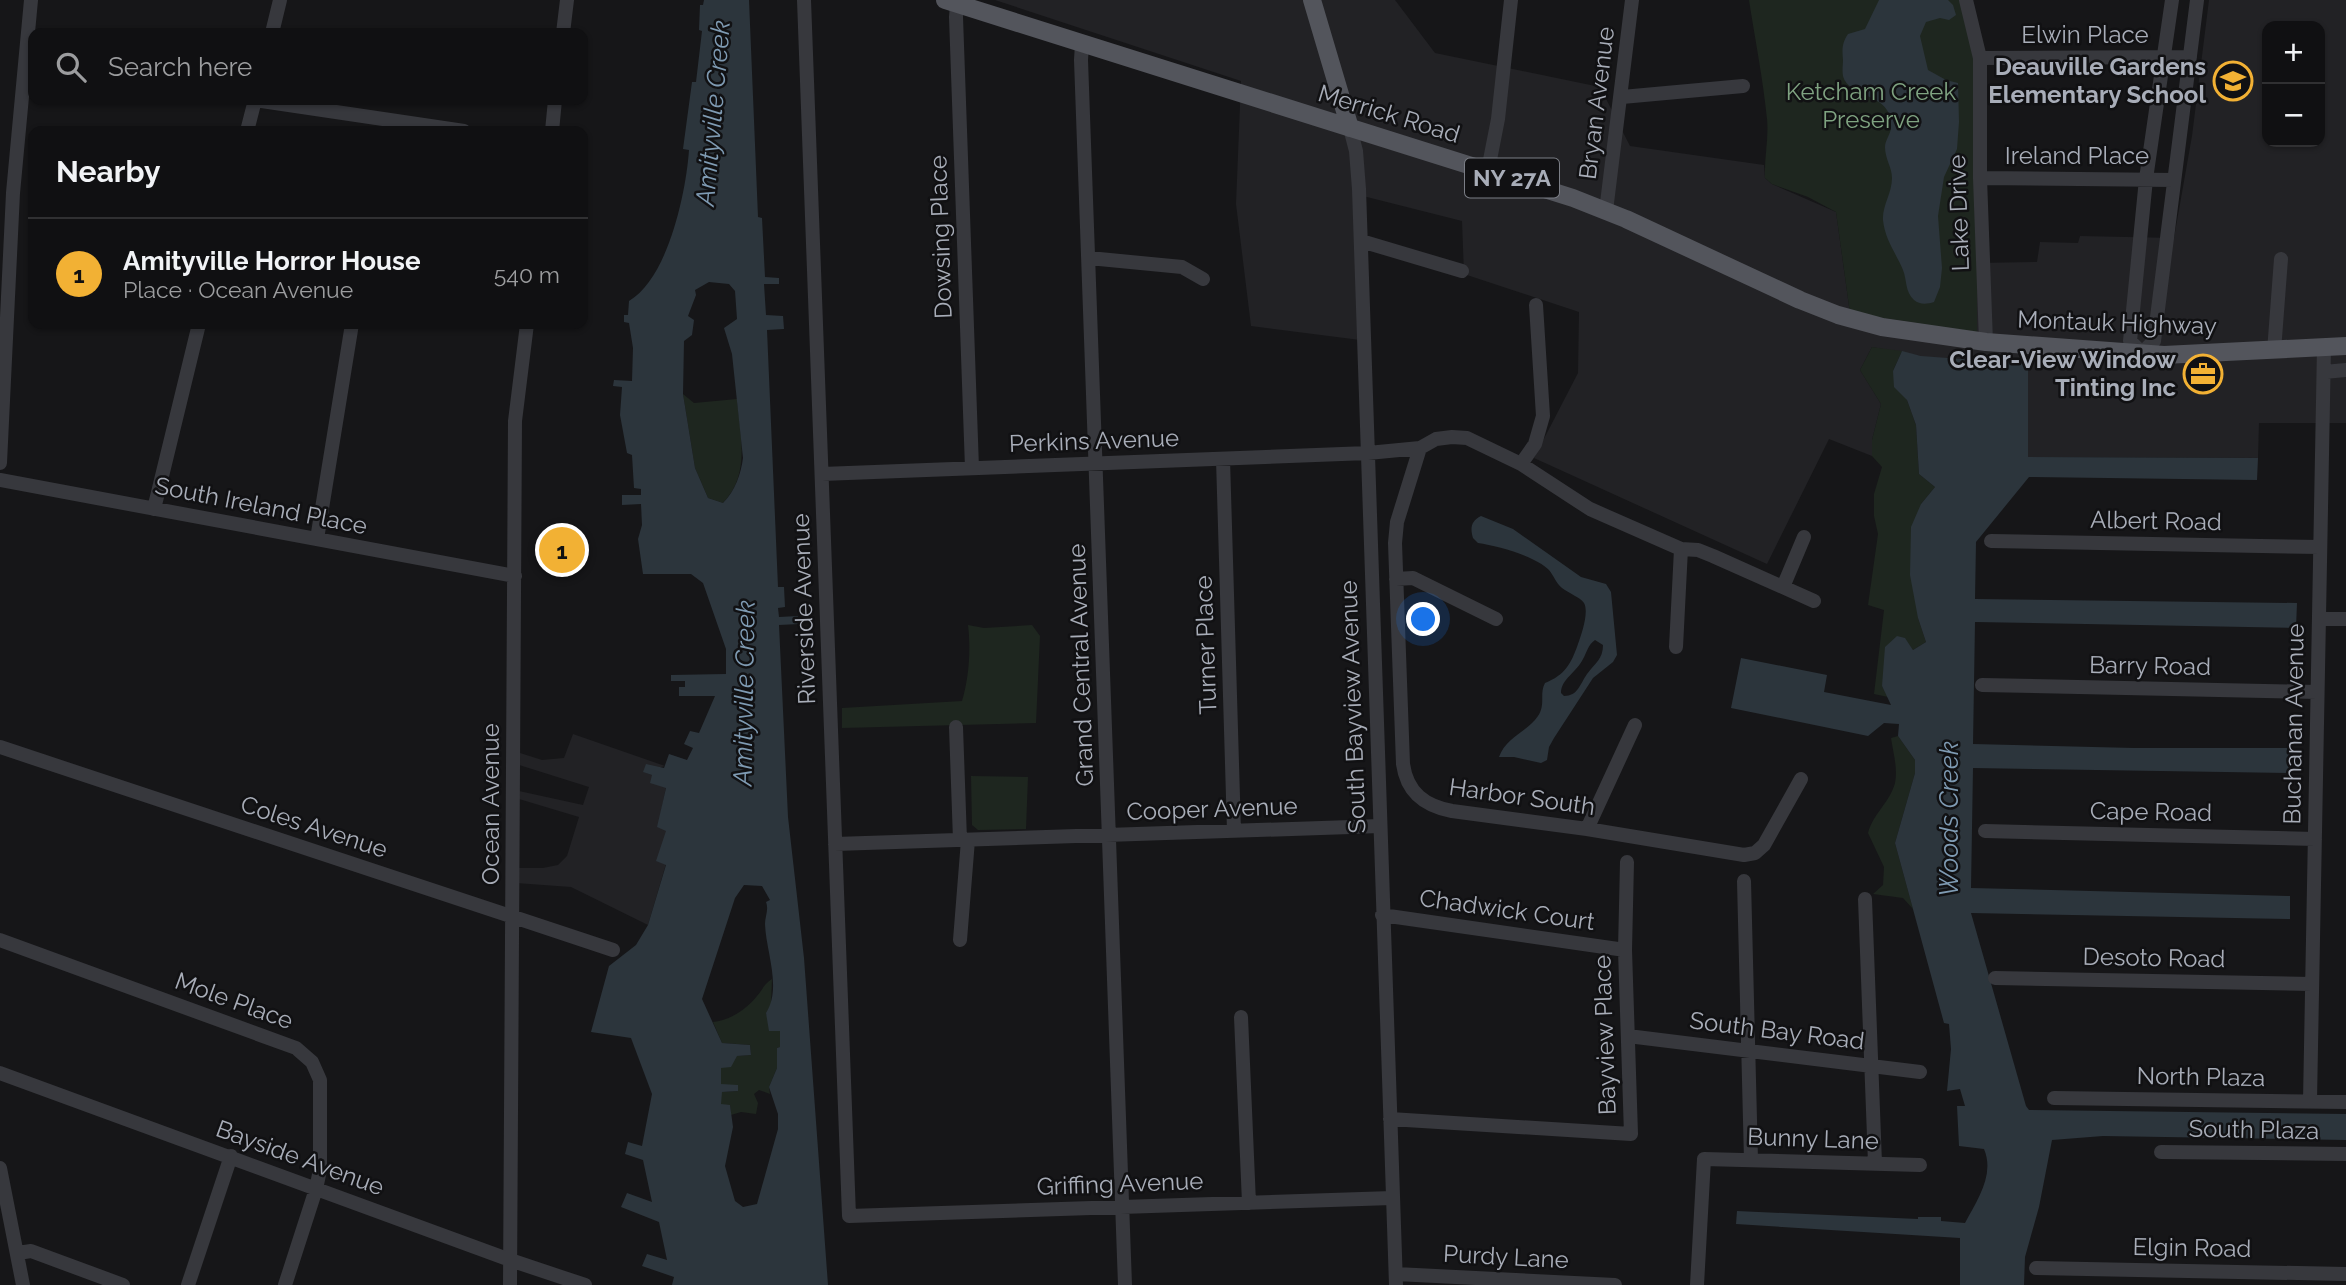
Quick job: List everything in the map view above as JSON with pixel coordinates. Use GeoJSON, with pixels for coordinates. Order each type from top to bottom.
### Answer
{"type":"FeatureCollection","features":[{"type":"Feature","properties":{"kind":"main road"},"geometry":{"type":"LineString","coordinates":[[1312,0],[1350,128]]}},
{"type":"Feature","properties":{"kind":"main road","name":"Merrick Road"},"geometry":{"type":"LineString","coordinates":[[951,2],[1488,170],[1606,211],[1838,315],[1882,327],[1929,335]]}},
{"type":"Feature","properties":{"kind":"main road","name":"Montauk Highway"},"geometry":{"type":"LineString","coordinates":[[1929,335],[1986,342],[2164,355],[2346,346]]}},
{"type":"Feature","properties":{"kind":"street"},"geometry":{"type":"LineString","coordinates":[[0,463],[6,192],[31,0]]}},
{"type":"Feature","properties":{"kind":"street"},"geometry":{"type":"LineString","coordinates":[[273,28],[280,0]]}},
{"type":"Feature","properties":{"kind":"street"},"geometry":{"type":"LineString","coordinates":[[564,28],[567,0]]}},
{"type":"Feature","properties":{"kind":"street","name":"Riverside Avenue"},"geometry":{"type":"LineString","coordinates":[[804,0],[849,1216]]}},
{"type":"Feature","properties":{"kind":"street"},"geometry":{"type":"LineString","coordinates":[[1488,170],[1498,119],[1511,0]]}},
{"type":"Feature","properties":{"kind":"street","name":"Bryan Avenue"},"geometry":{"type":"LineString","coordinates":[[1606,211],[1632,0]]}},
{"type":"Feature","properties":{"kind":"street","name":"Lake Drive"},"geometry":{"type":"LineString","coordinates":[[1966,0],[1980,58],[1980,178],[1986,342]]}},
{"type":"Feature","properties":{"kind":"street"},"geometry":{"type":"LineString","coordinates":[[2172,0],[2146,179],[2130,341],[2142,353],[2154,341],[2197,0]]}},
{"type":"Feature","properties":{"kind":"street","name":"Dowsing Place"},"geometry":{"type":"LineString","coordinates":[[951,2],[956,16],[972,468]]}},
{"type":"Feature","properties":{"kind":"street","name":"Grand Central Avenue"},"geometry":{"type":"LineString","coordinates":[[1082,44],[1125,1285]]}},
{"type":"Feature","properties":{"kind":"street","name":"Elwin Place"},"geometry":{"type":"LineString","coordinates":[[1980,58],[2190,57]]}},
{"type":"Feature","properties":{"kind":"street"},"geometry":{"type":"LineString","coordinates":[[1622,97],[1743,86]]}},
{"type":"Feature","properties":{"kind":"street"},"geometry":{"type":"LineString","coordinates":[[248,126],[254,105]]}},
{"type":"Feature","properties":{"kind":"street"},"geometry":{"type":"LineString","coordinates":[[279,105],[381,126]]}},
{"type":"Feature","properties":{"kind":"street"},"geometry":{"type":"LineString","coordinates":[[552,126],[555,105]]}},
{"type":"Feature","properties":{"kind":"street","name":"South Bayview Avenue"},"geometry":{"type":"LineString","coordinates":[[1350,128],[1356,152],[1361,241],[1396,1280]]}},
{"type":"Feature","properties":{"kind":"street","name":"Ireland Place"},"geometry":{"type":"LineString","coordinates":[[1980,178],[2174,180]]}},
{"type":"Feature","properties":{"kind":"street"},"geometry":{"type":"LineString","coordinates":[[1361,241],[1462,271]]}},
{"type":"Feature","properties":{"kind":"street"},"geometry":{"type":"LineString","coordinates":[[1089,258],[1182,267],[1203,279]]}},
{"type":"Feature","properties":{"kind":"street"},"geometry":{"type":"LineString","coordinates":[[2274,351],[2281,259]]}},
{"type":"Feature","properties":{"kind":"street"},"geometry":{"type":"LineString","coordinates":[[1521,464],[1535,444],[1543,416],[1536,305]]}},
{"type":"Feature","properties":{"kind":"street"},"geometry":{"type":"LineString","coordinates":[[153,509],[199,329]]}},
{"type":"Feature","properties":{"kind":"street"},"geometry":{"type":"LineString","coordinates":[[317,540],[351,329]]}},
{"type":"Feature","properties":{"kind":"street","name":"Ocean Avenue"},"geometry":{"type":"LineString","coordinates":[[510,1285],[515,421],[526,329]]}},
{"type":"Feature","properties":{"kind":"street","name":"Buchanan Avenue"},"geometry":{"type":"LineString","coordinates":[[2310,1101],[2324,347]]}},
{"type":"Feature","properties":{"kind":"street"},"geometry":{"type":"LineString","coordinates":[[2324,372],[2346,370]]}},
{"type":"Feature","properties":{"kind":"street","name":"Perkins Avenue"},"geometry":{"type":"LineString","coordinates":[[822,474],[1368,453],[1420,448],[1436,439],[1467,438],[1521,464],[1590,509],[1681,549],[1698,550],[1713,556],[1814,601]]}},
{"type":"Feature","properties":{"kind":"street","name":"Harbor South"},"geometry":{"type":"LineString","coordinates":[[1420,448],[1397,522],[1396,579],[1403,764],[1405,779],[1414,793],[1426,803],[1445,810],[1587,829],[1744,855],[1755,853],[1763,845],[1801,779]]}},
{"type":"Feature","properties":{"kind":"street","name":"Turner Place"},"geometry":{"type":"LineString","coordinates":[[1223,458],[1234,831]]}},
{"type":"Feature","properties":{"kind":"street","name":"South Ireland Place"},"geometry":{"type":"LineString","coordinates":[[0,480],[515,576]]}},
{"type":"Feature","properties":{"kind":"street"},"geometry":{"type":"LineString","coordinates":[[1783,587],[1804,537]]}},
{"type":"Feature","properties":{"kind":"street","name":"Albert Road"},"geometry":{"type":"LineString","coordinates":[[1991,541],[2320,547]]}},
{"type":"Feature","properties":{"kind":"street"},"geometry":{"type":"LineString","coordinates":[[1676,647],[1681,549]]}},
{"type":"Feature","properties":{"kind":"street"},"geometry":{"type":"LineString","coordinates":[[1396,579],[1413,578],[1496,619]]}},
{"type":"Feature","properties":{"kind":"street"},"geometry":{"type":"LineString","coordinates":[[2319,619],[2346,619]]}},
{"type":"Feature","properties":{"kind":"street","name":"Barry Road"},"geometry":{"type":"LineString","coordinates":[[1982,685],[2318,692]]}},
{"type":"Feature","properties":{"kind":"street"},"geometry":{"type":"LineString","coordinates":[[1587,829],[1635,725]]}},
{"type":"Feature","properties":{"kind":"street"},"geometry":{"type":"LineString","coordinates":[[956,727],[964,840],[960,940]]}},
{"type":"Feature","properties":{"kind":"street","name":"Coles Avenue"},"geometry":{"type":"LineString","coordinates":[[0,747],[613,950]]}},
{"type":"Feature","properties":{"kind":"street","name":"Cooper Avenue"},"geometry":{"type":"LineString","coordinates":[[835,844],[1380,826]]}},
{"type":"Feature","properties":{"kind":"street","name":"Cape Road"},"geometry":{"type":"LineString","coordinates":[[1985,831],[2315,839]]}},
{"type":"Feature","properties":{"kind":"street","name":"Bayview Place"},"geometry":{"type":"LineString","coordinates":[[1390,1119],[1631,1134],[1625,950],[1627,862]]}},
{"type":"Feature","properties":{"kind":"street"},"geometry":{"type":"LineString","coordinates":[[1744,881],[1751,1160]]}},
{"type":"Feature","properties":{"kind":"street"},"geometry":{"type":"LineString","coordinates":[[1865,899],[1875,1163]]}},
{"type":"Feature","properties":{"kind":"street","name":"Chadwick Court"},"geometry":{"type":"LineString","coordinates":[[1382,915],[1625,950]]}},
{"type":"Feature","properties":{"kind":"street","name":"Mole Place"},"geometry":{"type":"LineString","coordinates":[[0,940],[296,1048],[312,1062],[320,1080],[320,1170],[285,1285]]}},
{"type":"Feature","properties":{"kind":"street","name":"Desoto Road"},"geometry":{"type":"LineString","coordinates":[[1995,978],[2312,984]]}},
{"type":"Feature","properties":{"kind":"street"},"geometry":{"type":"LineString","coordinates":[[1241,1017],[1249,1203]]}},
{"type":"Feature","properties":{"kind":"street","name":"South Bay Road"},"geometry":{"type":"LineString","coordinates":[[1628,1036],[1920,1072]]}},
{"type":"Feature","properties":{"kind":"street","name":"Bayside Avenue"},"geometry":{"type":"LineString","coordinates":[[0,1073],[585,1285]]}},
{"type":"Feature","properties":{"kind":"street","name":"North Plaza"},"geometry":{"type":"LineString","coordinates":[[2054,1098],[2346,1102]]}},
{"type":"Feature","properties":{"kind":"street","name":"South Plaza"},"geometry":{"type":"LineString","coordinates":[[2161,1152],[2346,1154]]}},
{"type":"Feature","properties":{"kind":"street"},"geometry":{"type":"LineString","coordinates":[[188,1285],[230,1156]]}},
{"type":"Feature","properties":{"kind":"street","name":"Bunny Lane"},"geometry":{"type":"LineString","coordinates":[[1697,1285],[1703,1159],[1920,1165]]}},
{"type":"Feature","properties":{"kind":"street"},"geometry":{"type":"LineString","coordinates":[[0,1168],[6,1225],[18,1253],[23,1285]]}},
{"type":"Feature","properties":{"kind":"street","name":"Griffing Avenue"},"geometry":{"type":"LineString","coordinates":[[849,1216],[1392,1198]]}},
{"type":"Feature","properties":{"kind":"street"},"geometry":{"type":"LineString","coordinates":[[18,1253],[31,1251],[123,1285]]}},
{"type":"Feature","properties":{"kind":"street","name":"Elgin Road"},"geometry":{"type":"LineString","coordinates":[[2036,1268],[2346,1274]]}},
{"type":"Feature","properties":{"kind":"street","name":"Purdy Lane"},"geometry":{"type":"LineString","coordinates":[[1396,1280],[1615,1285]]}},
{"type":"Feature","properties":{"kind":"shaded area"},"geometry":{"type":"Polygon","coordinates":[[[995,0],[1395,0],[1435,53],[1600,87],[1630,146],[1764,165],[1765,178],[1772,184],[1836,212],[1850,313],[1977,331],[1977,263],[2037,262],[2040,242],[2078,243],[2080,236],[2174,238],[2192,136],[2209,0],[2346,0],[2346,423],[2259,423],[2258,458],[2028,457],[1921,356],[1872,347],[1860,370],[1881,404],[1872,440],[1872,456],[1829,439],[1767,564],[1534,458],[1578,373],[1579,312],[1464,274],[1462,221],[1363,196],[1368,341],[1251,326],[1236,204],[1241,81],[995,0]]]}},
{"type":"Feature","properties":{"kind":"shaded area"},"geometry":{"type":"Polygon","coordinates":[[[573,734],[665,766],[644,772],[666,787],[658,827],[667,830],[666,864],[648,925],[571,887],[516,883],[516,868],[558,865],[567,856],[579,817],[519,799],[519,791],[583,805],[589,787],[516,764],[517,752],[542,760],[564,758],[573,734]]]}},
{"type":"Feature","properties":{"kind":"green space","name":"Ketcham Creek Preserve"},"geometry":{"type":"Polygon","coordinates":[[[1749,0],[1962,0],[1977,61],[1977,332],[1850,313],[1836,212],[1808,197],[1772,184],[1765,178],[1767,119],[1749,0]]]}},
{"type":"Feature","properties":{"kind":"green space"},"geometry":{"type":"Polygon","coordinates":[[[1872,347],[1902,351],[1893,371],[1916,425],[1919,474],[1935,487],[1921,504],[1918,618],[1926,642],[1913,650],[1905,639],[1882,686],[1888,697],[1874,694],[1884,610],[1868,605],[1878,534],[1874,516],[1874,494],[1882,467],[1872,456],[1872,440],[1881,404],[1860,370],[1872,347]]]}},
{"type":"Feature","properties":{"kind":"green space"},"geometry":{"type":"Polygon","coordinates":[[[683,394],[694,403],[737,399],[741,467],[732,492],[723,503],[708,498],[695,468],[683,394]]]}},
{"type":"Feature","properties":{"kind":"green space"},"geometry":{"type":"Polygon","coordinates":[[[968,625],[984,628],[1032,625],[1040,636],[1036,723],[842,728],[842,708],[962,701],[969,663],[968,625]]]}},
{"type":"Feature","properties":{"kind":"green space"},"geometry":{"type":"Polygon","coordinates":[[[1898,736],[1915,760],[1915,773],[1895,843],[1913,909],[1903,898],[1873,894],[1883,885],[1884,867],[1868,833],[1895,783],[1896,766],[1891,738],[1898,736]]]}},
{"type":"Feature","properties":{"kind":"green space"},"geometry":{"type":"Polygon","coordinates":[[[971,776],[1028,777],[1026,829],[978,830],[972,825],[971,776]]]}},
{"type":"Feature","properties":{"kind":"green space"},"geometry":{"type":"Polygon","coordinates":[[[772,979],[771,1005],[766,1014],[780,1031],[780,1047],[777,1048],[777,1068],[769,1087],[770,1094],[759,1090],[754,1094],[758,1103],[756,1114],[741,1112],[731,1115],[730,1105],[721,1105],[721,1092],[738,1091],[738,1085],[721,1085],[721,1067],[736,1056],[751,1055],[750,1045],[722,1043],[713,1022],[743,1010],[772,979]]]}},
{"type":"Feature","properties":{"kind":"water","name":"Amityville Creek"},"geometry":{"type":"Polygon","coordinates":[[[704,0],[749,0],[758,217],[762,218],[765,277],[779,278],[779,284],[764,284],[766,315],[783,316],[784,329],[767,330],[778,587],[784,587],[785,607],[778,608],[779,617],[798,616],[799,624],[779,625],[788,817],[804,958],[828,1285],[672,1285],[674,1277],[642,1266],[647,1254],[667,1260],[659,1222],[621,1207],[627,1193],[652,1202],[643,1160],[625,1154],[628,1142],[642,1146],[652,1094],[631,1038],[591,1032],[609,966],[636,945],[648,925],[666,865],[656,861],[666,831],[657,827],[666,788],[650,783],[652,775],[643,772],[646,764],[664,768],[669,754],[687,760],[693,748],[684,744],[690,731],[699,733],[715,696],[679,696],[679,687],[685,687],[685,681],[671,681],[671,675],[726,674],[726,649],[703,583],[691,574],[643,574],[638,539],[642,525],[641,504],[622,505],[622,495],[641,495],[641,489],[634,488],[632,455],[627,453],[620,415],[622,387],[613,386],[614,380],[632,381],[633,348],[629,323],[624,322],[624,315],[628,315],[629,301],[643,290],[654,274],[679,211],[689,150],[683,149],[692,82],[696,82],[702,31],[699,30],[700,5],[703,5],[704,0]],[[709,282],[695,290],[696,295],[688,316],[694,320],[692,335],[684,341],[683,394],[695,468],[708,498],[723,503],[737,482],[743,458],[732,354],[724,328],[737,319],[735,291],[729,284],[709,282]],[[744,885],[735,898],[702,999],[722,1043],[750,1045],[751,1055],[737,1056],[731,1067],[721,1068],[721,1084],[738,1085],[738,1091],[722,1092],[721,1104],[730,1105],[733,1127],[725,1166],[735,1201],[743,1207],[757,1204],[778,1129],[778,1114],[769,1087],[777,1068],[777,1048],[780,1047],[780,1031],[769,1031],[766,1013],[773,992],[765,924],[766,902],[770,900],[762,886],[744,885]]]}},
{"type":"Feature","properties":{"kind":"water"},"geometry":{"type":"Polygon","coordinates":[[[1879,0],[1948,0],[1956,15],[1949,20],[1940,18],[1926,22],[1920,36],[1928,70],[1958,83],[1957,149],[1944,177],[1938,216],[1942,268],[1940,287],[1934,302],[1929,303],[1916,302],[1911,297],[1903,270],[1884,227],[1883,215],[1892,178],[1885,147],[1891,130],[1890,116],[1878,102],[1853,89],[1843,76],[1845,40],[1848,34],[1865,29],[1879,0]]]}},
{"type":"Feature","properties":{"kind":"water","name":"Woods Creek"},"geometry":{"type":"Polygon","coordinates":[[[1902,351],[1921,356],[2028,364],[2028,457],[2258,458],[2257,480],[2029,477],[1976,542],[1975,599],[2297,603],[2296,628],[1975,622],[1973,744],[2294,748],[2293,773],[1973,768],[1971,888],[2290,896],[2290,919],[1971,913],[2029,1110],[2346,1114],[2346,1140],[2103,1136],[2052,1140],[2039,1207],[2025,1257],[2024,1285],[1960,1285],[1960,1238],[1736,1224],[1737,1211],[1918,1219],[1941,1217],[1941,1221],[1965,1223],[1986,1178],[1987,1159],[1984,1149],[1959,1146],[1957,1106],[1965,1106],[1960,1089],[1947,1091],[1951,1049],[1949,1024],[1944,1023],[1895,843],[1915,773],[1915,760],[1898,736],[1899,724],[1884,723],[1868,736],[1731,708],[1741,658],[1827,675],[1824,692],[1891,705],[1882,686],[1885,647],[1897,636],[1905,638],[1913,650],[1926,642],[1918,618],[1910,575],[1911,527],[1921,504],[1935,487],[1919,474],[1916,425],[1907,400],[1894,387],[1893,371],[1902,351]]]}},
{"type":"Feature","properties":{"kind":"water"},"geometry":{"type":"Polygon","coordinates":[[[1481,516],[1513,529],[1581,577],[1606,584],[1611,592],[1617,655],[1613,662],[1593,678],[1554,738],[1547,760],[1541,763],[1514,757],[1499,757],[1506,744],[1538,716],[1545,683],[1558,676],[1570,663],[1583,629],[1584,603],[1560,586],[1549,570],[1535,560],[1516,552],[1478,543],[1473,538],[1472,525],[1481,516]],[[1595,640],[1591,644],[1564,684],[1561,693],[1564,696],[1573,694],[1578,689],[1600,657],[1603,645],[1595,640]]]}},
{"type":"Feature","properties":{"kind":"place","name":"Deauville Gardens Elementary School"},"geometry":{"type":"Point","coordinates":[2233,81]}},
{"type":"Feature","properties":{"kind":"place","name":"Clear-View Window Tinting Inc"},"geometry":{"type":"Point","coordinates":[2203,374]}},
{"type":"Feature","properties":{"kind":"place","name":"Amityville Horror House"},"geometry":{"type":"Point","coordinates":[562,550]}}]}
